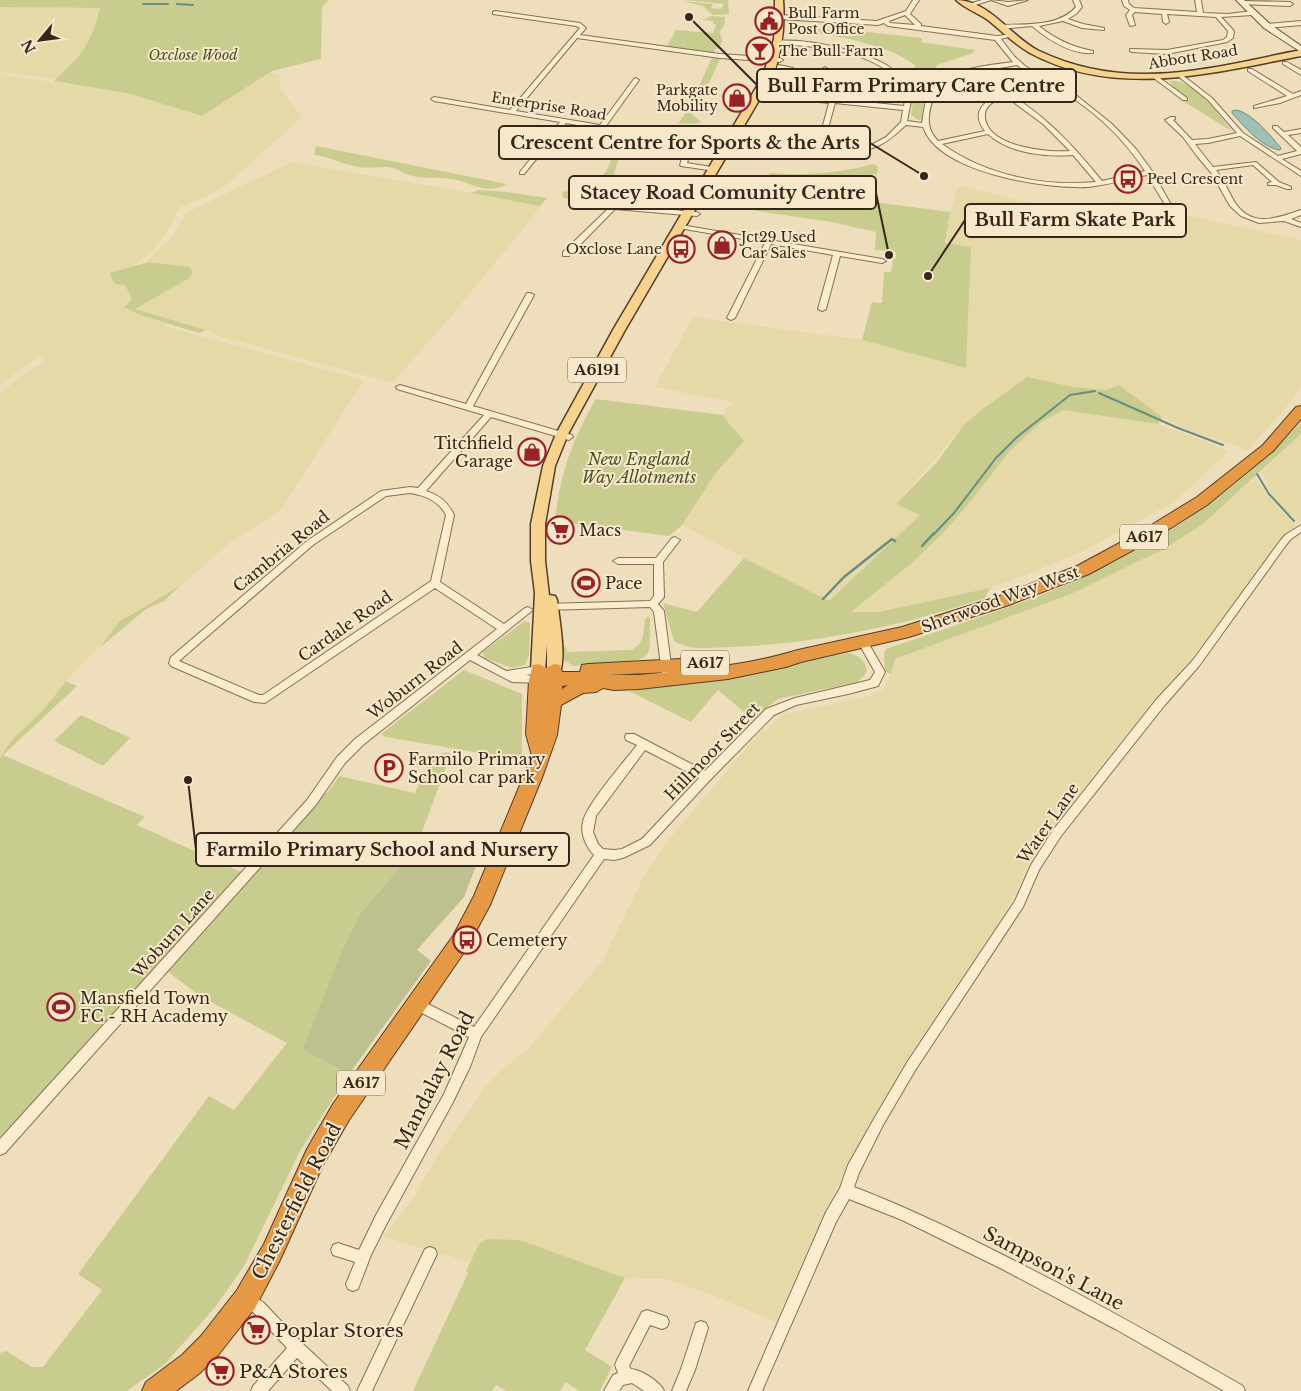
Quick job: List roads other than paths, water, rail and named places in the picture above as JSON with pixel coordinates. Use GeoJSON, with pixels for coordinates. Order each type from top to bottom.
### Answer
{"type":"FeatureCollection","features":[{"type":"Feature","properties":{"kind":"highway","name":"Sherwood Way West"},"geometry":{"type":"LineString","coordinates":[[546,675],[728,672],[786,661],[798,656],[903,633],[1003,601],[1083,570],[1146,536],[1202,501],[1268,448],[1301,410]]}},
{"type":"Feature","properties":{"kind":"highway","name":"Sherwood Way West"},"geometry":{"type":"LineString","coordinates":[[546,675],[586,678],[614,683],[667,673]]}},
{"type":"Feature","properties":{"kind":"highway","name":"A617"},"geometry":{"type":"LineString","coordinates":[[540,755],[548,735],[553,701],[546,675]]}},
{"type":"Feature","properties":{"kind":"highway","name":"A617"},"geometry":{"type":"LineString","coordinates":[[540,755],[535,734],[546,675]]}},
{"type":"Feature","properties":{"kind":"highway","name":"A617"},"geometry":{"type":"LineString","coordinates":[[553,701],[580,687],[614,683]]}},
{"type":"Feature","properties":{"kind":"highway","name":"Chesterfield Road"},"geometry":{"type":"LineString","coordinates":[[155,1391],[190,1364],[210,1345],[246,1299],[272,1252],[315,1157],[336,1120],[460,942],[483,899],[525,801],[540,755]]}},
{"type":"Feature","properties":{"kind":"main road","name":"A6191"},"geometry":{"type":"LineString","coordinates":[[779,0],[783,17]]}},
{"type":"Feature","properties":{"kind":"main road","name":"A6191"},"geometry":{"type":"LineString","coordinates":[[693,214],[727,149],[774,79],[781,42],[785,0]]}},
{"type":"Feature","properties":{"kind":"main road","name":"Abbott Road"},"geometry":{"type":"LineString","coordinates":[[960,0],[983,13],[1032,51],[1074,68],[1107,76],[1157,78],[1181,76],[1301,52]]}},
{"type":"Feature","properties":{"kind":"main road","name":"A6191"},"geometry":{"type":"LineString","coordinates":[[762,95],[778,62]]}},
{"type":"Feature","properties":{"kind":"main road","name":"A6191"},"geometry":{"type":"LineString","coordinates":[[546,675],[555,657],[540,608],[548,521],[565,435],[693,214],[727,149]]}},
{"type":"Feature","properties":{"kind":"street"},"geometry":{"type":"LineString","coordinates":[[783,17],[878,23],[907,14],[916,0]]}},
{"type":"Feature","properties":{"kind":"street"},"geometry":{"type":"LineString","coordinates":[[969,5],[988,0]]}},
{"type":"Feature","properties":{"kind":"street"},"geometry":{"type":"LineString","coordinates":[[994,0],[1008,4],[1026,1]]}},
{"type":"Feature","properties":{"kind":"street"},"geometry":{"type":"LineString","coordinates":[[1000,27],[1064,19],[1076,13],[1079,7],[1076,0]]}},
{"type":"Feature","properties":{"kind":"street"},"geometry":{"type":"LineString","coordinates":[[1125,0],[1126,5],[1133,10],[1218,15],[1252,13]]}},
{"type":"Feature","properties":{"kind":"street"},"geometry":{"type":"LineString","coordinates":[[1198,0],[1200,14]]}},
{"type":"Feature","properties":{"kind":"street"},"geometry":{"type":"LineString","coordinates":[[1241,2],[1290,4]]}},
{"type":"Feature","properties":{"kind":"street"},"geometry":{"type":"LineString","coordinates":[[1241,2],[1267,26],[1301,52]]}},
{"type":"Feature","properties":{"kind":"street"},"geometry":{"type":"LineString","coordinates":[[1132,25],[1129,15],[1133,10]]}},
{"type":"Feature","properties":{"kind":"street"},"geometry":{"type":"LineString","coordinates":[[1164,11],[1166,22]]}},
{"type":"Feature","properties":{"kind":"street"},"geometry":{"type":"LineString","coordinates":[[495,13],[578,24],[582,28],[512,112]]}},
{"type":"Feature","properties":{"kind":"street"},"geometry":{"type":"LineString","coordinates":[[907,14],[919,25],[915,27]]}},
{"type":"Feature","properties":{"kind":"street"},"geometry":{"type":"LineString","coordinates":[[1132,50],[1166,52],[1225,41],[1230,38],[1231,31],[1219,19],[1218,15]]}},
{"type":"Feature","properties":{"kind":"street"},"geometry":{"type":"LineString","coordinates":[[1064,19],[1082,26],[1102,30]]}},
{"type":"Feature","properties":{"kind":"street"},"geometry":{"type":"LineString","coordinates":[[884,20],[888,24],[997,38],[1010,35]]}},
{"type":"Feature","properties":{"kind":"street"},"geometry":{"type":"LineString","coordinates":[[966,34],[970,23]]}},
{"type":"Feature","properties":{"kind":"street"},"geometry":{"type":"LineString","coordinates":[[1267,26],[1301,23]]}},
{"type":"Feature","properties":{"kind":"street"},"geometry":{"type":"LineString","coordinates":[[1033,24],[1059,42],[1080,51],[1091,52]]}},
{"type":"Feature","properties":{"kind":"street"},"geometry":{"type":"LineString","coordinates":[[576,36],[711,55],[778,62],[791,69],[789,80],[774,79]]}},
{"type":"Feature","properties":{"kind":"street"},"geometry":{"type":"LineString","coordinates":[[997,38],[1018,63],[1067,91],[1095,112],[1132,147],[1150,172],[1171,210]]}},
{"type":"Feature","properties":{"kind":"street"},"geometry":{"type":"LineString","coordinates":[[781,42],[822,46],[865,58],[892,72],[900,79],[909,94],[904,122],[925,124]]}},
{"type":"Feature","properties":{"kind":"street"},"geometry":{"type":"LineString","coordinates":[[1276,64],[1293,61]]}},
{"type":"Feature","properties":{"kind":"street"},"geometry":{"type":"LineString","coordinates":[[1018,63],[971,71],[951,78],[938,86],[929,96],[925,124],[930,134],[938,143],[965,162],[1007,177],[1064,185],[1100,183],[1150,172]]}},
{"type":"Feature","properties":{"kind":"street"},"geometry":{"type":"LineString","coordinates":[[1285,63],[1301,72]]}},
{"type":"Feature","properties":{"kind":"street"},"geometry":{"type":"LineString","coordinates":[[1241,72],[1259,68]]}},
{"type":"Feature","properties":{"kind":"street"},"geometry":{"type":"LineString","coordinates":[[800,132],[825,131],[838,76],[825,69]]}},
{"type":"Feature","properties":{"kind":"street"},"geometry":{"type":"LineString","coordinates":[[1250,70],[1293,97]]}},
{"type":"Feature","properties":{"kind":"street"},"geometry":{"type":"LineString","coordinates":[[971,71],[1044,122],[1075,153],[1100,183]]}},
{"type":"Feature","properties":{"kind":"street"},"geometry":{"type":"LineString","coordinates":[[1181,76],[1210,99],[1241,134],[1301,174]]}},
{"type":"Feature","properties":{"kind":"street"},"geometry":{"type":"LineString","coordinates":[[1157,78],[1185,99]]}},
{"type":"Feature","properties":{"kind":"street"},"geometry":{"type":"LineString","coordinates":[[602,127],[636,80]]}},
{"type":"Feature","properties":{"kind":"street"},"geometry":{"type":"LineString","coordinates":[[1256,107],[1278,102],[1301,93]]}},
{"type":"Feature","properties":{"kind":"street"},"geometry":{"type":"LineString","coordinates":[[909,94],[929,96]]}},
{"type":"Feature","properties":{"kind":"street"},"geometry":{"type":"LineString","coordinates":[[1006,94],[993,100],[981,111],[982,123],[989,132],[1002,141],[1025,149],[1051,154],[1075,153]]}},
{"type":"Feature","properties":{"kind":"street"},"geometry":{"type":"LineString","coordinates":[[762,95],[907,108]]}},
{"type":"Feature","properties":{"kind":"street","name":"Enterprise Road"},"geometry":{"type":"LineString","coordinates":[[434,99],[727,149],[790,157],[823,156],[875,145],[888,138],[904,122]]}},
{"type":"Feature","properties":{"kind":"street"},"geometry":{"type":"LineString","coordinates":[[1249,102],[1260,113]]}},
{"type":"Feature","properties":{"kind":"street"},"geometry":{"type":"LineString","coordinates":[[1159,119],[1171,119],[1185,134],[1211,168],[1236,208],[1247,216],[1268,222],[1286,220],[1301,212]]}},
{"type":"Feature","properties":{"kind":"street"},"geometry":{"type":"LineString","coordinates":[[522,173],[565,121]]}},
{"type":"Feature","properties":{"kind":"street"},"geometry":{"type":"LineString","coordinates":[[1276,128],[1301,152]]}},
{"type":"Feature","properties":{"kind":"street"},"geometry":{"type":"LineString","coordinates":[[1282,134],[1301,131]]}},
{"type":"Feature","properties":{"kind":"street"},"geometry":{"type":"LineString","coordinates":[[938,143],[989,132]]}},
{"type":"Feature","properties":{"kind":"street"},"geometry":{"type":"LineString","coordinates":[[1191,142],[1208,141],[1241,134]]}},
{"type":"Feature","properties":{"kind":"street"},"geometry":{"type":"LineString","coordinates":[[690,142],[683,164],[715,169]]}},
{"type":"Feature","properties":{"kind":"street"},"geometry":{"type":"LineString","coordinates":[[1277,158],[1301,152]]}},
{"type":"Feature","properties":{"kind":"street"},"geometry":{"type":"LineString","coordinates":[[1211,168],[1262,161]]}},
{"type":"Feature","properties":{"kind":"street"},"geometry":{"type":"LineString","coordinates":[[1254,163],[1274,183],[1289,188]]}},
{"type":"Feature","properties":{"kind":"street"},"geometry":{"type":"LineString","coordinates":[[1228,196],[1239,196]]}},
{"type":"Feature","properties":{"kind":"street"},"geometry":{"type":"LineString","coordinates":[[566,254],[612,207],[693,214]]}},
{"type":"Feature","properties":{"kind":"street"},"geometry":{"type":"LineString","coordinates":[[1286,220],[1301,225]]}},
{"type":"Feature","properties":{"kind":"street"},"geometry":{"type":"LineString","coordinates":[[685,228],[882,260]]}},
{"type":"Feature","properties":{"kind":"street"},"geometry":{"type":"LineString","coordinates":[[731,318],[769,242]]}},
{"type":"Feature","properties":{"kind":"street"},"geometry":{"type":"LineString","coordinates":[[822,308],[837,254]]}},
{"type":"Feature","properties":{"kind":"street"},"geometry":{"type":"LineString","coordinates":[[469,406],[530,295]]}},
{"type":"Feature","properties":{"kind":"street"},"geometry":{"type":"LineString","coordinates":[[400,387],[565,435]]}},
{"type":"Feature","properties":{"kind":"street"},"geometry":{"type":"LineString","coordinates":[[490,413],[421,491],[430,495],[446,508],[450,515],[435,583],[504,629]]}},
{"type":"Feature","properties":{"kind":"street","name":"Cambria Road"},"geometry":{"type":"LineString","coordinates":[[174,663],[174,660],[310,543],[384,493],[410,490],[421,491]]}},
{"type":"Feature","properties":{"kind":"street","name":"Water Lane"},"geometry":{"type":"LineString","coordinates":[[755,1391],[823,1235],[879,1120],[912,1065],[1019,904],[1035,868],[1057,833],[1141,726],[1196,663],[1283,543],[1301,528]]}},
{"type":"Feature","properties":{"kind":"street"},"geometry":{"type":"LineString","coordinates":[[540,608],[652,604],[660,597],[658,561],[675,540]]}},
{"type":"Feature","properties":{"kind":"street"},"geometry":{"type":"LineString","coordinates":[[618,561],[658,561]]}},
{"type":"Feature","properties":{"kind":"street","name":"Cardale Road"},"geometry":{"type":"LineString","coordinates":[[174,663],[258,699],[264,699],[435,583]]}},
{"type":"Feature","properties":{"kind":"street"},"geometry":{"type":"LineString","coordinates":[[652,604],[659,611],[667,673]]}},
{"type":"Feature","properties":{"kind":"street","name":"Woburn Road"},"geometry":{"type":"LineString","coordinates":[[328,781],[341,760],[359,742],[504,629],[540,608]]}},
{"type":"Feature","properties":{"kind":"street","name":"Hillmoor Street"},"geometry":{"type":"LineString","coordinates":[[600,855],[610,856],[626,852],[646,842],[770,712],[782,705],[860,689],[874,683],[880,672],[863,642]]}},
{"type":"Feature","properties":{"kind":"street"},"geometry":{"type":"LineString","coordinates":[[470,656],[512,678],[546,675]]}},
{"type":"Feature","properties":{"kind":"street"},"geometry":{"type":"LineString","coordinates":[[630,737],[706,777]]}},
{"type":"Feature","properties":{"kind":"street"},"geometry":{"type":"LineString","coordinates":[[600,855],[593,849],[587,824],[592,812],[643,745]]}},
{"type":"Feature","properties":{"kind":"street","name":"Woburn Lane"},"geometry":{"type":"LineString","coordinates":[[0,1149],[311,803],[328,781]]}},
{"type":"Feature","properties":{"kind":"street","name":"Mandalay Road"},"geometry":{"type":"LineString","coordinates":[[354,1284],[362,1258],[401,1182],[444,1109],[468,1057],[476,1034],[600,855]]}},
{"type":"Feature","properties":{"kind":"street"},"geometry":{"type":"LineString","coordinates":[[416,1004],[476,1034]]}},
{"type":"Feature","properties":{"kind":"street","name":"Sampson's Lane"},"geometry":{"type":"LineString","coordinates":[[846,1191],[869,1199],[962,1242],[1047,1285],[1179,1356],[1238,1391]]}},
{"type":"Feature","properties":{"kind":"street"},"geometry":{"type":"LineString","coordinates":[[338,1250],[362,1258]]}},
{"type":"Feature","properties":{"kind":"street"},"geometry":{"type":"LineString","coordinates":[[364,1391],[430,1254]]}},
{"type":"Feature","properties":{"kind":"street"},"geometry":{"type":"LineString","coordinates":[[246,1299],[258,1307],[297,1348],[343,1391]]}},
{"type":"Feature","properties":{"kind":"street"},"geometry":{"type":"LineString","coordinates":[[626,1376],[622,1365],[647,1318],[662,1322]]}},
{"type":"Feature","properties":{"kind":"street"},"geometry":{"type":"LineString","coordinates":[[679,1391],[688,1370],[701,1328]]}},
{"type":"Feature","properties":{"kind":"street"},"geometry":{"type":"LineString","coordinates":[[258,1391],[297,1348]]}},
{"type":"Feature","properties":{"kind":"street"},"geometry":{"type":"LineString","coordinates":[[611,1391],[618,1380],[626,1376],[634,1376],[657,1391]]}},
{"type":"Feature","properties":{"kind":"water"},"geometry":{"type":"Polygon","coordinates":[[[1237,110],[1250,116],[1261,126],[1281,148],[1280,150],[1267,145],[1254,136],[1232,113],[1232,111],[1237,110]]]}},
{"type":"Feature","properties":{"kind":"waterway"},"geometry":{"type":"LineString","coordinates":[[143,4],[168,4]]}},
{"type":"Feature","properties":{"kind":"waterway"},"geometry":{"type":"LineString","coordinates":[[177,4],[193,5]]}},
{"type":"Feature","properties":{"kind":"waterway"},"geometry":{"type":"LineString","coordinates":[[933,535],[954,513],[996,458],[1017,437],[1070,395],[1095,391]]}},
{"type":"Feature","properties":{"kind":"waterway"},"geometry":{"type":"LineString","coordinates":[[1099,393],[1178,428],[1223,445]]}},
{"type":"Feature","properties":{"kind":"waterway"},"geometry":{"type":"LineString","coordinates":[[1257,474],[1269,494],[1294,521]]}},
{"type":"Feature","properties":{"kind":"waterway"},"geometry":{"type":"LineString","coordinates":[[922,546],[934,533]]}},
{"type":"Feature","properties":{"kind":"waterway"},"geometry":{"type":"LineString","coordinates":[[823,599],[844,577],[892,539],[895,541]]}},
{"type":"Feature","properties":{"kind":"place","name":"Bull Farm Primary Care Centre"},"geometry":{"type":"Point","coordinates":[689,17]}},
{"type":"Feature","properties":{"kind":"place","name":"Bull Farm Post Office"},"geometry":{"type":"Point","coordinates":[769,21]}},
{"type":"Feature","properties":{"kind":"place","name":"The Bull Farm"},"geometry":{"type":"Point","coordinates":[760,51]}},
{"type":"Feature","properties":{"kind":"place","name":"Parkgate Mobility"},"geometry":{"type":"Point","coordinates":[737,98]}},
{"type":"Feature","properties":{"kind":"place","name":"Crescent Centre for Sports & the Arts"},"geometry":{"type":"Point","coordinates":[924,176]}},
{"type":"Feature","properties":{"kind":"place","name":"Peel Crescent"},"geometry":{"type":"Point","coordinates":[1128,179]}},
{"type":"Feature","properties":{"kind":"place","name":"Jct29 Used Car Sales"},"geometry":{"type":"Point","coordinates":[722,245]}},
{"type":"Feature","properties":{"kind":"place","name":"Oxclose Lane"},"geometry":{"type":"Point","coordinates":[681,249]}},
{"type":"Feature","properties":{"kind":"place","name":"Stacey Road Comunity Centre"},"geometry":{"type":"Point","coordinates":[889,255]}},
{"type":"Feature","properties":{"kind":"place","name":"Bull Farm Skate Park"},"geometry":{"type":"Point","coordinates":[928,276]}},
{"type":"Feature","properties":{"kind":"place","name":"Titchfield Garage"},"geometry":{"type":"Point","coordinates":[532,452]}},
{"type":"Feature","properties":{"kind":"place","name":"Macs"},"geometry":{"type":"Point","coordinates":[560,530]}},
{"type":"Feature","properties":{"kind":"place","name":"Pace"},"geometry":{"type":"Point","coordinates":[586,583]}},
{"type":"Feature","properties":{"kind":"place","name":"Farmilo Primary School car park"},"geometry":{"type":"Point","coordinates":[389,768]}},
{"type":"Feature","properties":{"kind":"place","name":"Farmilo Primary School and Nursery"},"geometry":{"type":"Point","coordinates":[188,780]}},
{"type":"Feature","properties":{"kind":"place","name":"Cemetery"},"geometry":{"type":"Point","coordinates":[467,940]}},
{"type":"Feature","properties":{"kind":"place","name":"Mansfield Town FC - RH Academy"},"geometry":{"type":"Point","coordinates":[61,1007]}},
{"type":"Feature","properties":{"kind":"place","name":"Poplar Stores"},"geometry":{"type":"Point","coordinates":[256,1330]}},
{"type":"Feature","properties":{"kind":"place","name":"P&A Stores"},"geometry":{"type":"Point","coordinates":[220,1371]}},
{"type":"Feature","properties":{"kind":"park label","name":"Oxclose Wood"},"geometry":{"type":"Point","coordinates":[193,55]}},
{"type":"Feature","properties":{"kind":"park label","name":"New England Way Allotments"},"geometry":{"type":"Point","coordinates":[639,468]}}]}
